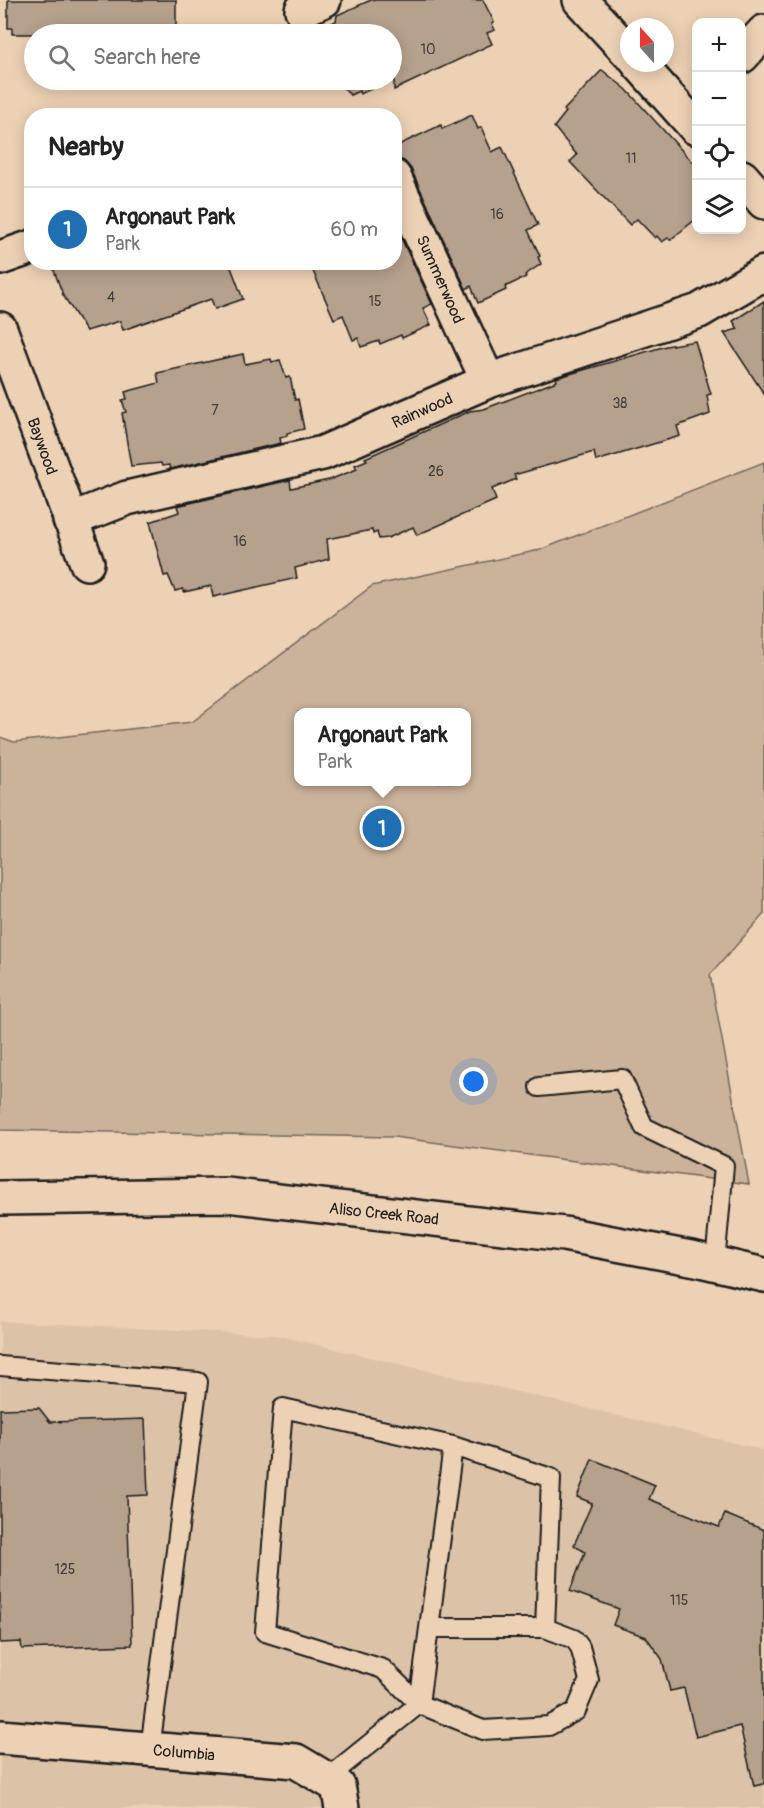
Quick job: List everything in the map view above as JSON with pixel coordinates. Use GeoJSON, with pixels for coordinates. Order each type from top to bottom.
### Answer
{"type":"FeatureCollection","features":[{"type":"Feature","properties":{"kind":"street"},"geometry":{"type":"LineString","coordinates":[[580,0],[620,43]]}},
{"type":"Feature","properties":{"kind":"street"},"geometry":{"type":"LineString","coordinates":[[746,51],[764,32]]}},
{"type":"Feature","properties":{"kind":"street"},"geometry":{"type":"LineString","coordinates":[[647,72],[692,115]]}},
{"type":"Feature","properties":{"kind":"street"},"geometry":{"type":"LineString","coordinates":[[744,180],[764,202]]}},
{"type":"Feature","properties":{"kind":"street","name":"Summerwood"},"geometry":{"type":"LineString","coordinates":[[402,194],[488,381]]}},
{"type":"Feature","properties":{"kind":"street"},"geometry":{"type":"LineString","coordinates":[[0,258],[24,249]]}},
{"type":"Feature","properties":{"kind":"street","name":"Rainwood"},"geometry":{"type":"LineString","coordinates":[[70,520],[127,498],[323,453],[488,381],[699,311],[764,273]]}},
{"type":"Feature","properties":{"kind":"street","name":"Baywood"},"geometry":{"type":"LineString","coordinates":[[0,329],[87,563]]}},
{"type":"Feature","properties":{"kind":"street","name":"Aliso Creek Road"},"geometry":{"type":"LineString","coordinates":[[0,1198],[227,1195],[564,1234],[715,1263],[764,1275]]}},
{"type":"Feature","properties":{"kind":"street","name":"Columbia"},"geometry":{"type":"LineString","coordinates":[[0,1737],[296,1761],[338,1786],[342,1808]]}},
{"type":"Feature","properties":{"kind":"lane"},"geometry":{"type":"LineString","coordinates":[[539,1087],[622,1079],[644,1127],[724,1166],[715,1263]]}},
{"type":"Feature","properties":{"kind":"lane"},"geometry":{"type":"LineString","coordinates":[[0,1366],[198,1382],[150,1749]]}},
{"type":"Feature","properties":{"kind":"lane"},"geometry":{"type":"LineString","coordinates":[[430,1628],[545,1628],[574,1639],[580,1647],[589,1680],[576,1711],[549,1726],[483,1730],[419,1704],[383,1669],[265,1632],[283,1408],[453,1446],[551,1478],[545,1628]]}},
{"type":"Feature","properties":{"kind":"lane"},"geometry":{"type":"LineString","coordinates":[[326,1779],[419,1704],[453,1446]]}},
{"type":"Feature","properties":{"kind":"shaded area"},"geometry":{"type":"Polygon","coordinates":[[[764,462],[764,914],[710,975],[749,1184],[394,1137],[0,1130],[0,737],[14,742],[192,722],[372,586],[540,550],[764,462]]]}},
{"type":"Feature","properties":{"kind":"shaded area"},"geometry":{"type":"Polygon","coordinates":[[[0,1321],[276,1335],[764,1450],[764,1808],[0,1808],[0,1321]]]}},
{"type":"Feature","properties":{"kind":"building"},"geometry":{"type":"Polygon","coordinates":[[[8,0],[176,0],[176,24],[24,24],[24,34],[12,34],[12,28],[8,28],[8,0]]]}},
{"type":"Feature","properties":{"kind":"building"},"geometry":{"type":"Polygon","coordinates":[[[371,0],[483,0],[494,22],[492,24],[495,30],[487,33],[492,44],[402,86],[402,24],[330,24],[336,21],[337,15],[371,0]]]}},
{"type":"Feature","properties":{"kind":"building"},"geometry":{"type":"Polygon","coordinates":[[[602,70],[626,89],[692,162],[692,222],[670,240],[668,238],[662,242],[637,219],[630,225],[570,162],[577,155],[554,127],[566,112],[564,110],[602,70]]]}},
{"type":"Feature","properties":{"kind":"building"},"geometry":{"type":"Polygon","coordinates":[[[346,90],[369,90],[360,94],[359,91],[350,95],[346,90]]]}},
{"type":"Feature","properties":{"kind":"building"},"geometry":{"type":"Polygon","coordinates":[[[472,115],[478,129],[481,127],[492,152],[502,147],[538,225],[528,230],[540,256],[538,257],[541,264],[525,275],[526,277],[505,287],[506,290],[478,303],[471,286],[466,289],[411,169],[402,160],[402,143],[441,125],[442,129],[472,115]]]}},
{"type":"Feature","properties":{"kind":"building"},"geometry":{"type":"Polygon","coordinates":[[[402,240],[432,304],[423,308],[431,325],[402,338],[401,335],[380,344],[379,341],[361,347],[358,338],[353,340],[343,315],[334,319],[313,270],[402,270],[402,240]]]}},
{"type":"Feature","properties":{"kind":"building"},"geometry":{"type":"Polygon","coordinates":[[[54,270],[232,270],[243,299],[215,309],[211,299],[123,330],[120,321],[86,331],[63,295],[54,270]]]}},
{"type":"Feature","properties":{"kind":"building"},"geometry":{"type":"Polygon","coordinates":[[[764,301],[764,394],[724,333],[738,329],[733,321],[764,301]]]}},
{"type":"Feature","properties":{"kind":"building"},"geometry":{"type":"Polygon","coordinates":[[[695,341],[711,394],[707,395],[710,414],[677,426],[680,436],[596,461],[594,452],[514,475],[516,479],[492,489],[496,500],[417,535],[413,527],[388,538],[379,539],[377,532],[373,534],[372,530],[327,539],[329,559],[295,568],[297,578],[213,597],[211,586],[184,592],[183,589],[175,591],[168,575],[164,576],[150,522],[179,512],[177,506],[290,480],[291,488],[329,480],[357,469],[355,465],[367,460],[365,458],[470,411],[484,409],[557,381],[556,378],[666,346],[695,341]]]}},
{"type":"Feature","properties":{"kind":"building"},"geometry":{"type":"Polygon","coordinates":[[[243,354],[245,364],[271,359],[272,362],[280,360],[286,378],[290,377],[295,400],[298,399],[304,429],[287,433],[287,436],[280,438],[281,443],[170,469],[169,465],[162,466],[161,463],[131,466],[122,413],[126,412],[122,400],[127,399],[125,392],[159,383],[157,373],[243,354]]]}},
{"type":"Feature","properties":{"kind":"building"},"geometry":{"type":"Polygon","coordinates":[[[39,1408],[50,1422],[145,1419],[148,1495],[127,1496],[132,1645],[22,1649],[21,1642],[0,1643],[0,1409],[39,1408]]]}},
{"type":"Feature","properties":{"kind":"building"},"geometry":{"type":"Polygon","coordinates":[[[592,1459],[655,1485],[649,1499],[719,1527],[725,1514],[764,1530],[764,1784],[754,1786],[740,1726],[696,1737],[684,1688],[670,1691],[662,1659],[646,1637],[613,1625],[619,1609],[570,1591],[585,1552],[574,1545],[592,1503],[577,1497],[592,1459]]]}},
{"type":"Feature","properties":{"kind":"place","name":"Argonaut Park"},"geometry":{"type":"Point","coordinates":[382,828]}}]}
